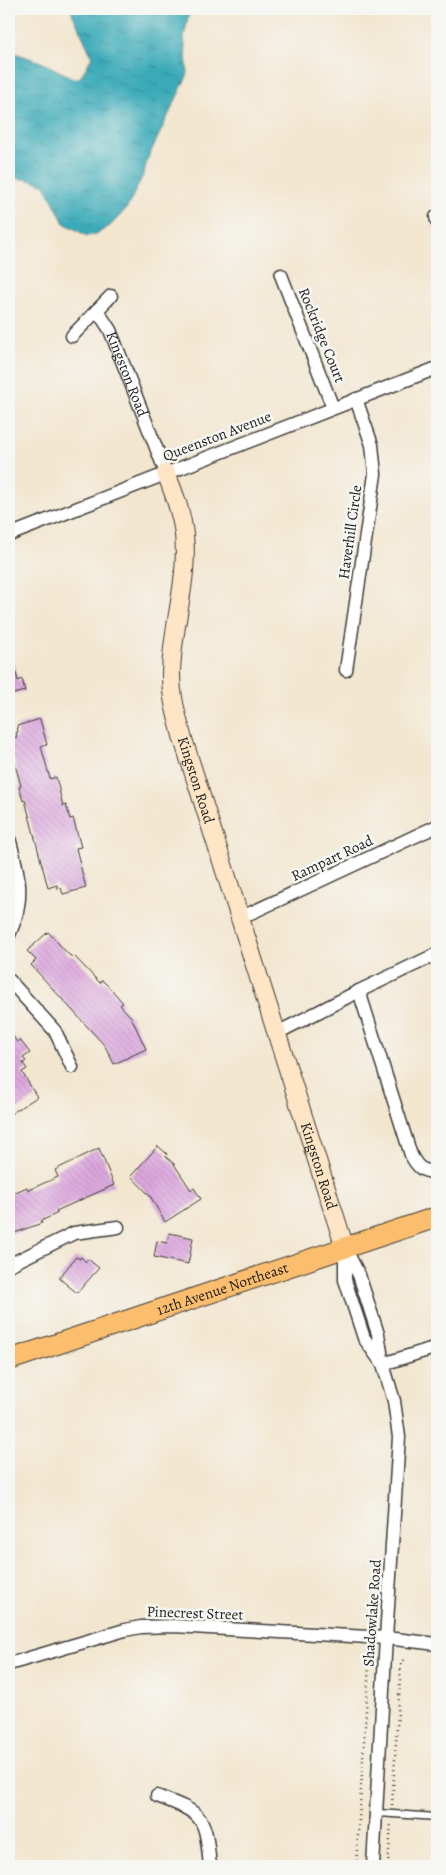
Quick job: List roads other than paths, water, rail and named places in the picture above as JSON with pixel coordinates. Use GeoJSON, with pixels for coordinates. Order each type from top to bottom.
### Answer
{"type":"FeatureCollection","features":[{"type":"Feature","properties":{"kind":"main road","name":"12th Avenue Northeast"},"geometry":{"type":"LineString","coordinates":[[9,1360],[437,1218]]}},
{"type":"Feature","properties":{"kind":"street","name":"Rockridge Court"},"geometry":{"type":"LineString","coordinates":[[281,275],[333,408]]}},
{"type":"Feature","properties":{"kind":"street","name":"Kingston Road"},"geometry":{"type":"LineString","coordinates":[[72,336],[111,296]]}},
{"type":"Feature","properties":{"kind":"street","name":"Kingston Road"},"geometry":{"type":"LineString","coordinates":[[97,310],[110,330],[181,516],[185,545],[184,576],[172,663],[172,690],[182,736],[346,1248]]}},
{"type":"Feature","properties":{"kind":"street","name":"Queenston Avenue"},"geometry":{"type":"LineString","coordinates":[[9,535],[437,368]]}},
{"type":"Feature","properties":{"kind":"street","name":"Haverhill Circle"},"geometry":{"type":"LineString","coordinates":[[346,670],[375,474],[372,445],[356,399]]}},
{"type":"Feature","properties":{"kind":"street","name":"Rampart Road"},"geometry":{"type":"LineString","coordinates":[[240,918],[437,826]]}},
{"type":"Feature","properties":{"kind":"street"},"geometry":{"type":"LineString","coordinates":[[9,838],[21,887],[20,903],[9,935]]}},
{"type":"Feature","properties":{"kind":"street"},"geometry":{"type":"LineString","coordinates":[[277,1033],[437,954]]}},
{"type":"Feature","properties":{"kind":"street"},"geometry":{"type":"LineString","coordinates":[[9,980],[55,1031],[72,1067]]}},
{"type":"Feature","properties":{"kind":"street"},"geometry":{"type":"LineString","coordinates":[[359,991],[411,1155],[418,1168],[424,1171],[437,1172]]}},
{"type":"Feature","properties":{"kind":"street"},"geometry":{"type":"LineString","coordinates":[[9,1265],[74,1233],[118,1226]]}},
{"type":"Feature","properties":{"kind":"street","name":"Shadowlake Road"},"geometry":{"type":"LineString","coordinates":[[346,1248],[345,1280],[364,1338],[383,1364],[394,1401],[399,1437],[386,1638],[378,1813],[373,1866]]}},
{"type":"Feature","properties":{"kind":"street"},"geometry":{"type":"LineString","coordinates":[[383,1364],[437,1347]]}},
{"type":"Feature","properties":{"kind":"street","name":"Pinecrest Street"},"geometry":{"type":"LineString","coordinates":[[9,1664],[107,1634],[141,1627],[174,1626],[386,1638],[437,1644]]}},
{"type":"Feature","properties":{"kind":"street"},"geometry":{"type":"LineString","coordinates":[[157,1796],[180,1805],[196,1814],[202,1820],[206,1832],[210,1866]]}},
{"type":"Feature","properties":{"kind":"lane"},"geometry":{"type":"LineString","coordinates":[[378,1813],[437,1817]]}},
{"type":"Feature","properties":{"kind":"water"},"geometry":{"type":"Polygon","coordinates":[[[72,9],[190,9],[184,37],[188,74],[147,160],[144,173],[127,208],[110,226],[94,235],[87,236],[64,223],[45,185],[22,179],[9,180],[9,51],[41,62],[73,78],[80,78],[92,57],[72,13],[72,9]]]}}]}
